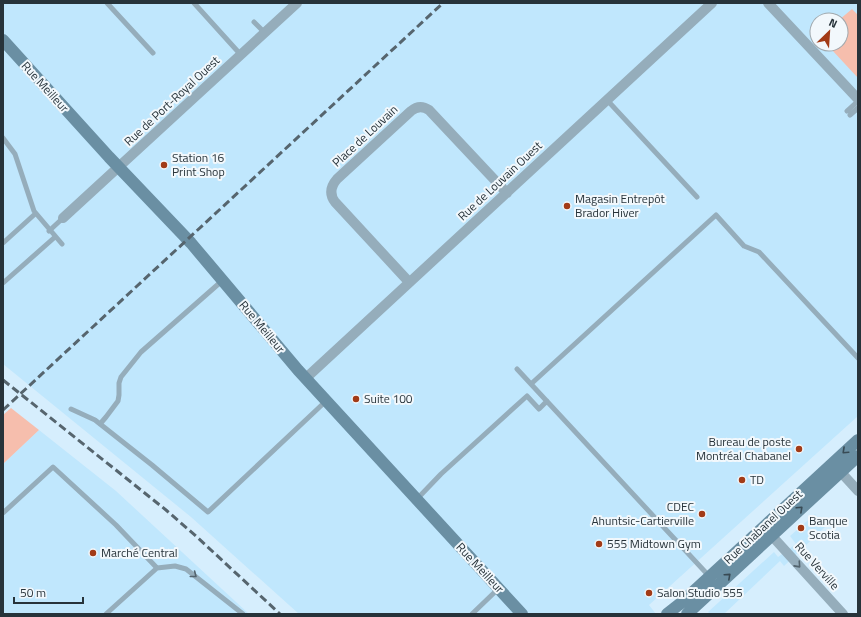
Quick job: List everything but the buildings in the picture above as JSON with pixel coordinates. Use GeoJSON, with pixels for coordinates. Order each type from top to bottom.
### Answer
{"type":"FeatureCollection","features":[{"type":"Feature","properties":{"kind":"street","name":"Rue de Port-Royal Ouest"},"geometry":{"type":"LineString","coordinates":[[63,218],[265,33],[286,7],[297,3]]}},
{"type":"Feature","properties":{"kind":"street","name":"Rue de Louvain Ouest"},"geometry":{"type":"LineString","coordinates":[[306,378],[712,3]]}},
{"type":"Feature","properties":{"kind":"street"},"geometry":{"type":"LineString","coordinates":[[768,3],[858,100]]}},
{"type":"Feature","properties":{"kind":"street","name":"Rue Meilleur"},"geometry":{"type":"LineString","coordinates":[[3,40],[191,243],[306,378],[522,614]]}},
{"type":"Feature","properties":{"kind":"street","name":"Place de Louvain"},"geometry":{"type":"LineString","coordinates":[[409,282],[335,202],[331,192],[333,184],[337,179],[398,122],[416,108],[424,107],[429,110],[507,192]]}},
{"type":"Feature","properties":{"kind":"street","name":"Rue Chabanel Ouest"},"geometry":{"type":"LineString","coordinates":[[666,614],[680,603],[858,440]]}},
{"type":"Feature","properties":{"kind":"street","name":"Rue Chabanel Ouest"},"geometry":{"type":"LineString","coordinates":[[689,613],[858,456]]}},
{"type":"Feature","properties":{"kind":"street"},"geometry":{"type":"LineString","coordinates":[[832,463],[858,491]]}},
{"type":"Feature","properties":{"kind":"street","name":"Rue Verville"},"geometry":{"type":"LineString","coordinates":[[772,536],[843,614]]}},
{"type":"Feature","properties":{"kind":"street"},"geometry":{"type":"LineString","coordinates":[[680,603],[689,613]]}},
{"type":"Feature","properties":{"kind":"lane"},"geometry":{"type":"LineString","coordinates":[[107,3],[153,53]]}},
{"type":"Feature","properties":{"kind":"lane"},"geometry":{"type":"LineString","coordinates":[[194,3],[241,55]]}},
{"type":"Feature","properties":{"kind":"lane"},"geometry":{"type":"LineString","coordinates":[[254,22],[265,33]]}},
{"type":"Feature","properties":{"kind":"lane"},"geometry":{"type":"LineString","coordinates":[[607,100],[696,197]]}},
{"type":"Feature","properties":{"kind":"lane"},"geometry":{"type":"LineString","coordinates":[[858,100],[848,113],[858,108]]}},
{"type":"Feature","properties":{"kind":"lane"},"geometry":{"type":"LineString","coordinates":[[3,138],[15,154],[35,214],[62,244]]}},
{"type":"Feature","properties":{"kind":"lane"},"geometry":{"type":"LineString","coordinates":[[3,243],[35,214]]}},
{"type":"Feature","properties":{"kind":"lane"},"geometry":{"type":"LineString","coordinates":[[531,384],[716,215],[744,246],[759,252],[858,358]]}},
{"type":"Feature","properties":{"kind":"lane"},"geometry":{"type":"LineString","coordinates":[[49,231],[63,218]]}},
{"type":"Feature","properties":{"kind":"lane"},"geometry":{"type":"LineString","coordinates":[[3,283],[55,237]]}},
{"type":"Feature","properties":{"kind":"lane"},"geometry":{"type":"LineString","coordinates":[[100,424],[118,400],[120,379],[141,352],[223,280]]}},
{"type":"Feature","properties":{"kind":"lane"},"geometry":{"type":"LineString","coordinates":[[517,369],[656,515],[709,576]]}},
{"type":"Feature","properties":{"kind":"lane"},"geometry":{"type":"LineString","coordinates":[[417,499],[441,474],[527,396],[540,409],[547,401]]}},
{"type":"Feature","properties":{"kind":"lane"},"geometry":{"type":"LineString","coordinates":[[71,409],[95,420],[208,512],[327,401]]}},
{"type":"Feature","properties":{"kind":"lane"},"geometry":{"type":"LineString","coordinates":[[3,513],[53,467],[116,525],[157,568]]}},
{"type":"Feature","properties":{"kind":"lane"},"geometry":{"type":"LineString","coordinates":[[106,614],[157,568],[175,566],[186,569],[243,614]]}},
{"type":"Feature","properties":{"kind":"lane"},"geometry":{"type":"LineString","coordinates":[[472,614],[499,588]]}},
{"type":"Feature","properties":{"kind":"shaded area"},"geometry":{"type":"Polygon","coordinates":[[[3,3],[858,3],[858,416],[649,605],[656,614],[299,614],[191,517],[3,364],[3,3]]]}},
{"type":"Feature","properties":{"kind":"shaded area"},"geometry":{"type":"Polygon","coordinates":[[[852,9],[858,15],[858,78],[834,52],[849,52],[848,12],[852,9]]]}},
{"type":"Feature","properties":{"kind":"shaded area"},"geometry":{"type":"Polygon","coordinates":[[[11,408],[39,430],[3,464],[3,415],[11,408]]]}},
{"type":"Feature","properties":{"kind":"shaded area","name":"Marché Central"},"geometry":{"type":"Polygon","coordinates":[[[39,430],[116,491],[249,614],[3,614],[3,464],[39,430]]]}},
{"type":"Feature","properties":{"kind":"shaded area"},"geometry":{"type":"Polygon","coordinates":[[[815,514],[826,526],[784,566],[780,561],[724,614],[710,614],[708,612],[774,552],[778,557],[796,544],[790,536],[815,514]]]}},
{"type":"Feature","properties":{"kind":"railway"},"geometry":{"type":"LineString","coordinates":[[3,410],[443,3]]}},
{"type":"Feature","properties":{"kind":"railway"},"geometry":{"type":"LineString","coordinates":[[3,380],[166,510],[280,614]]}},
{"type":"Feature","properties":{"kind":"place","name":"Station 16 Print Shop"},"geometry":{"type":"Point","coordinates":[164,165]}},
{"type":"Feature","properties":{"kind":"place","name":"Magasin Entrepôt Brador Hiver"},"geometry":{"type":"Point","coordinates":[567,206]}},
{"type":"Feature","properties":{"kind":"place","name":"Suite 100"},"geometry":{"type":"Point","coordinates":[356,399]}},
{"type":"Feature","properties":{"kind":"place","name":"Bureau de poste Montréal Chabanel"},"geometry":{"type":"Point","coordinates":[799,449]}},
{"type":"Feature","properties":{"kind":"place","name":"TD"},"geometry":{"type":"Point","coordinates":[742,480]}},
{"type":"Feature","properties":{"kind":"place","name":"CDEC Ahuntsic-Cartierville"},"geometry":{"type":"Point","coordinates":[702,514]}},
{"type":"Feature","properties":{"kind":"place","name":"Banque Scotia"},"geometry":{"type":"Point","coordinates":[801,528]}},
{"type":"Feature","properties":{"kind":"place","name":"555 Midtown Gym"},"geometry":{"type":"Point","coordinates":[599,544]}},
{"type":"Feature","properties":{"kind":"place","name":"Marché Central"},"geometry":{"type":"Point","coordinates":[93,553]}},
{"type":"Feature","properties":{"kind":"place","name":"Salon Studio 555"},"geometry":{"type":"Point","coordinates":[649,593]}}]}
